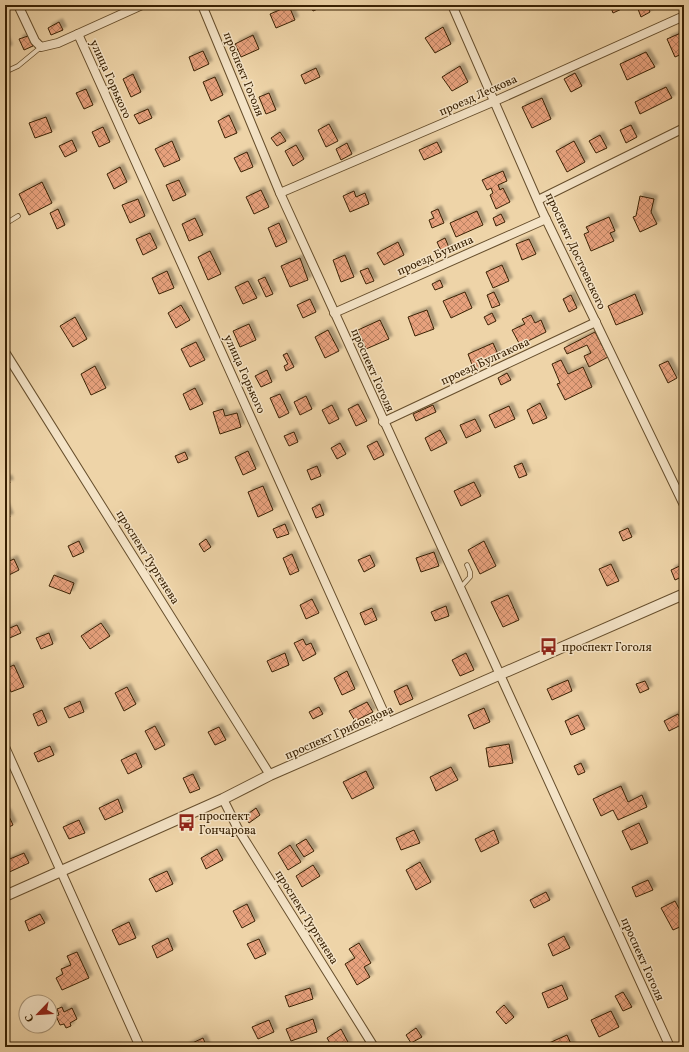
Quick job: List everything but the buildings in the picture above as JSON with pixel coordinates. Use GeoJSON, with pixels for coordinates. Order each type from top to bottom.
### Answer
{"type":"FeatureCollection","features":[{"type":"Feature","properties":{"kind":"street"},"geometry":{"type":"LineString","coordinates":[[18,5],[35,41],[42,48],[58,43],[142,5]]}},
{"type":"Feature","properties":{"kind":"street","name":"проспект Гоголя"},"geometry":{"type":"LineString","coordinates":[[202,5],[280,193],[383,422],[501,674],[670,1047]]}},
{"type":"Feature","properties":{"kind":"street","name":"проспект Достоевского"},"geometry":{"type":"LineString","coordinates":[[452,5],[546,219],[684,506]]}},
{"type":"Feature","properties":{"kind":"street","name":"проезд Лескова"},"geometry":{"type":"LineString","coordinates":[[280,193],[495,101],[684,16]]}},
{"type":"Feature","properties":{"kind":"street","name":"улица Горького"},"geometry":{"type":"LineString","coordinates":[[78,34],[389,724]]}},
{"type":"Feature","properties":{"kind":"street"},"geometry":{"type":"LineString","coordinates":[[538,200],[684,128]]}},
{"type":"Feature","properties":{"kind":"street","name":"проезд Бунина"},"geometry":{"type":"LineString","coordinates":[[334,313],[546,219]]}},
{"type":"Feature","properties":{"kind":"street","name":"проезд Булгакова"},"geometry":{"type":"LineString","coordinates":[[383,422],[596,322]]}},
{"type":"Feature","properties":{"kind":"street","name":"проспект Тургенева"},"geometry":{"type":"LineString","coordinates":[[5,352],[270,776]]}},
{"type":"Feature","properties":{"kind":"street","name":"проспект Грибоедова"},"geometry":{"type":"LineString","coordinates":[[5,896],[62,872],[270,776],[684,594]]}},
{"type":"Feature","properties":{"kind":"street"},"geometry":{"type":"LineString","coordinates":[[5,748],[140,1047]]}},
{"type":"Feature","properties":{"kind":"street","name":"проспект Тургенева"},"geometry":{"type":"LineString","coordinates":[[223,799],[238,829],[374,1047]]}},
{"type":"Feature","properties":{"kind":"lane"},"geometry":{"type":"LineString","coordinates":[[5,72],[18,66],[42,48]]}},
{"type":"Feature","properties":{"kind":"lane"},"geometry":{"type":"LineString","coordinates":[[5,224],[18,216]]}},
{"type":"Feature","properties":{"kind":"lane"},"geometry":{"type":"LineString","coordinates":[[460,588],[470,577],[470,572],[467,565]]}},
{"type":"Feature","properties":{"kind":"place","name":"проспект Гоголя"},"geometry":{"type":"Point","coordinates":[549,647]}},
{"type":"Feature","properties":{"kind":"place","name":"проспект Гончарова"},"geometry":{"type":"Point","coordinates":[186,823]}}]}
